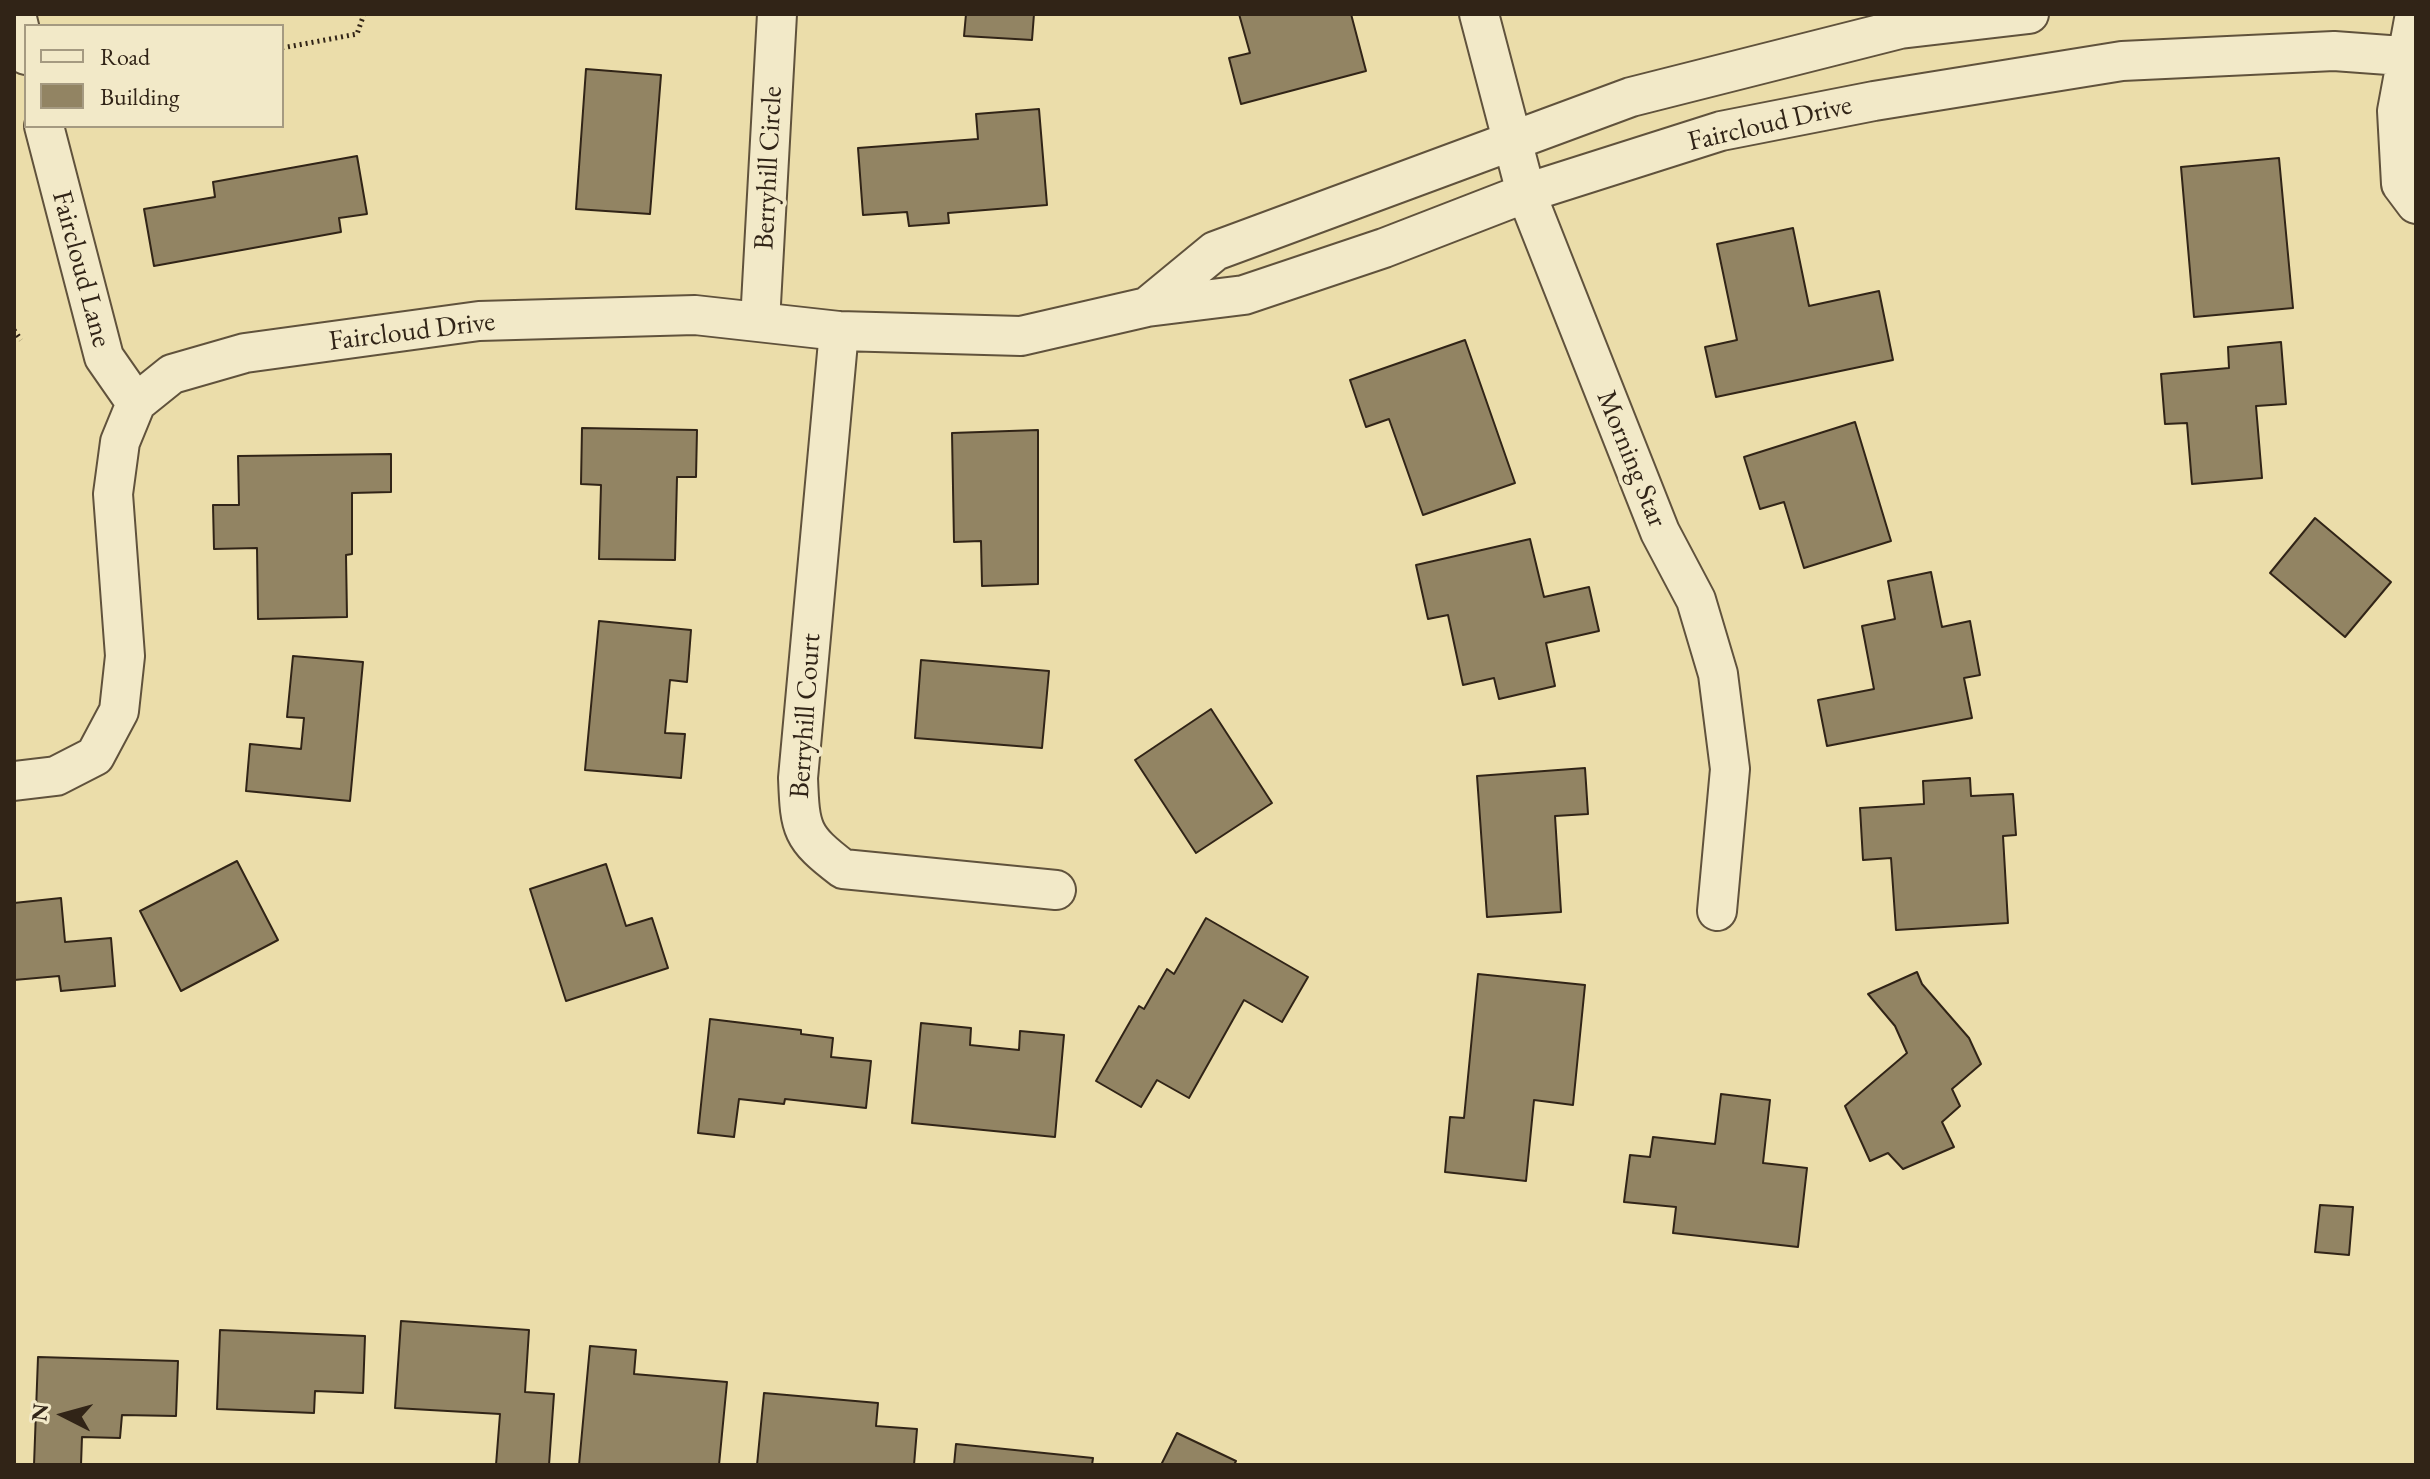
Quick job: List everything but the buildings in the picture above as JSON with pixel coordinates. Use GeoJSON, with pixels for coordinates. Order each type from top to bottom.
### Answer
{"type":"FeatureCollection","features":[{"type":"Feature","properties":{"kind":"street"},"geometry":{"type":"LineString","coordinates":[[16,14],[24,47]]}},
{"type":"Feature","properties":{"kind":"street","name":"Berryhill Circle"},"geometry":{"type":"LineString","coordinates":[[760,322],[777,14]]}},
{"type":"Feature","properties":{"kind":"street","name":"Morning Star"},"geometry":{"type":"LineString","coordinates":[[1479,14],[1526,193],[1660,532],[1696,600],[1718,674],[1730,769],[1717,911]]}},
{"type":"Feature","properties":{"kind":"street","name":"Faircloud Drive"},"geometry":{"type":"LineString","coordinates":[[1147,307],[1215,251],[1631,97],[1900,29],[2029,14]]}},
{"type":"Feature","properties":{"kind":"street"},"geometry":{"type":"LineString","coordinates":[[2415,14],[2412,56],[2397,111],[2401,184],[2416,204]]}},
{"type":"Feature","properties":{"kind":"street","name":"Faircloud Drive"},"geometry":{"type":"LineString","coordinates":[[14,781],[56,776],[95,756],[119,711],[125,656],[113,494],[120,442],[136,403],[172,374],[245,353],[479,321],[695,315],[839,331],[1021,336],[1147,307],[1244,295],[1384,248],[1526,193],[1721,131],[1874,101],[2106,63],[2334,51],[2412,56]]}},
{"type":"Feature","properties":{"kind":"street","name":"Faircloud Lane"},"geometry":{"type":"LineString","coordinates":[[45,128],[104,357],[136,403]]}},
{"type":"Feature","properties":{"kind":"street","name":"Berryhill Court"},"geometry":{"type":"LineString","coordinates":[[839,331],[798,778],[800,824],[816,848],[843,869],[1056,890]]}},
{"type":"Feature","properties":{"kind":"path"},"geometry":{"type":"LineString","coordinates":[[284,48],[357,34],[364,14]]}},
{"type":"Feature","properties":{"kind":"path"},"geometry":{"type":"LineString","coordinates":[[14,330],[21,340]]}}]}
